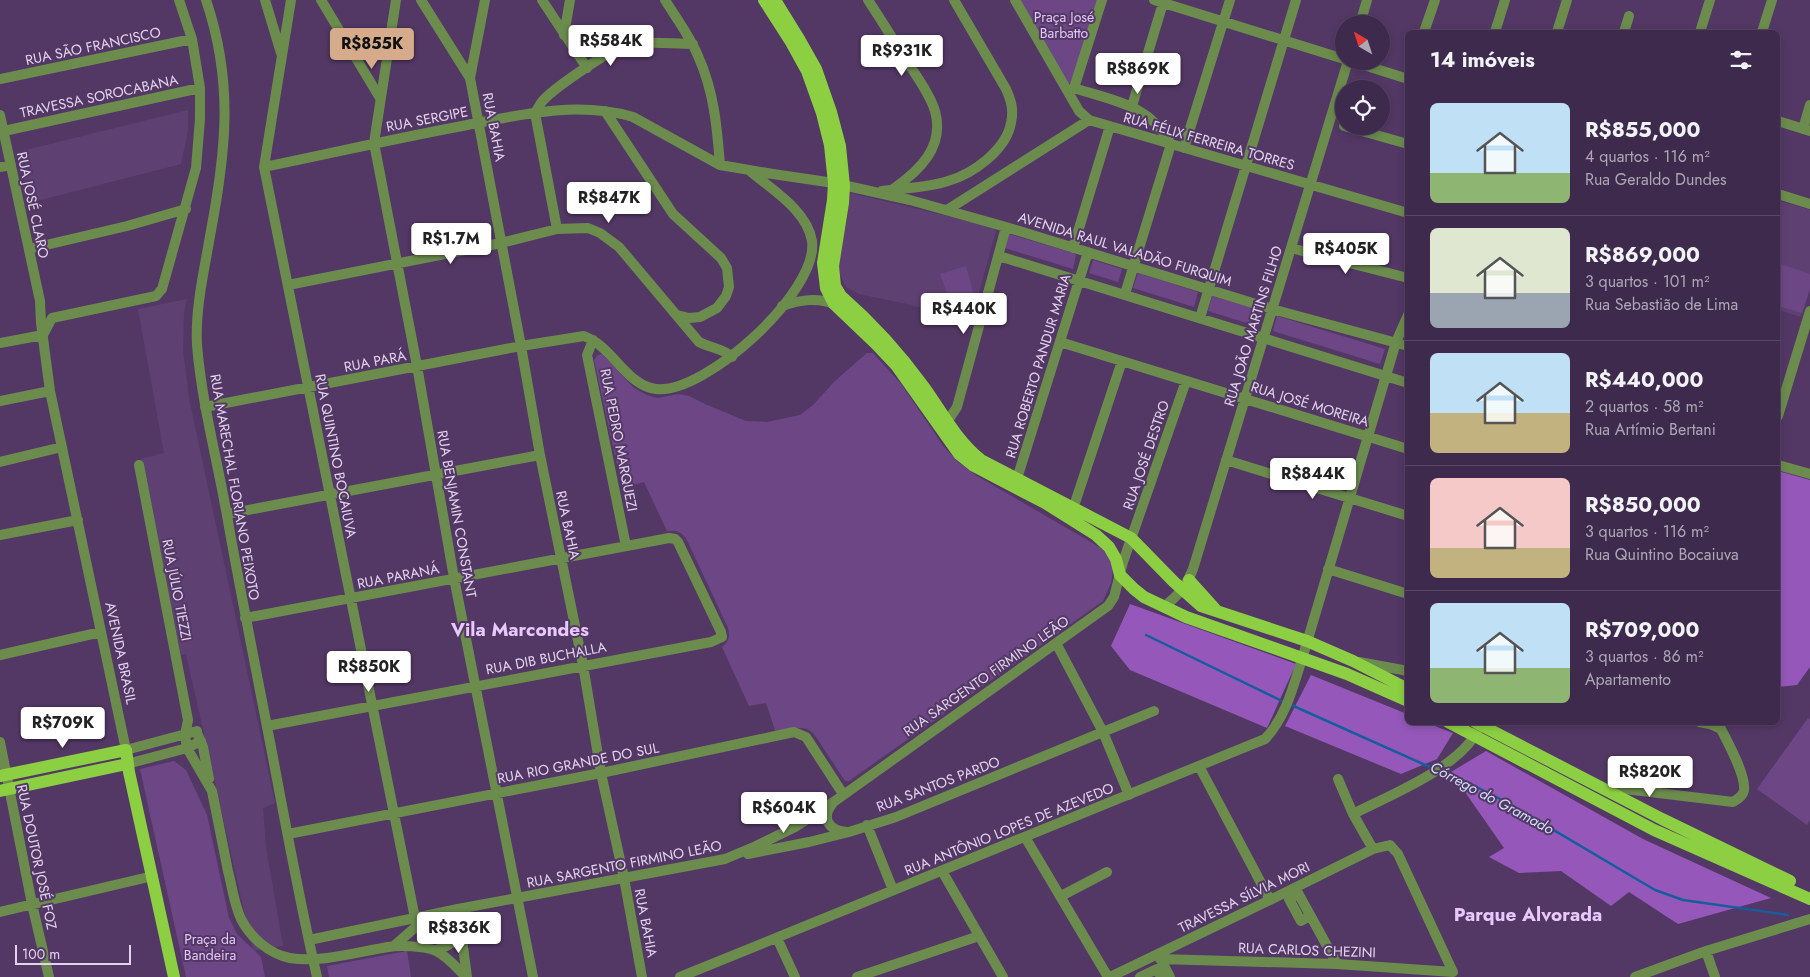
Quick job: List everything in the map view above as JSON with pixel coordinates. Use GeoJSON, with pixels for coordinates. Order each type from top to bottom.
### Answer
{"type":"FeatureCollection","features":[{"type":"Feature","properties":{"kind":"main road"},"geometry":{"type":"LineString","coordinates":[[764,0],[807,71],[822,113],[844,203],[826,288],[896,365],[959,454],[974,466],[1016,483]]}},
{"type":"Feature","properties":{"kind":"main road"},"geometry":{"type":"LineString","coordinates":[[775,0],[816,69],[831,112],[840,146],[839,184],[819,248],[822,263],[828,276]]}},
{"type":"Feature","properties":{"kind":"main road"},"geometry":{"type":"LineString","coordinates":[[840,304],[904,362],[969,451],[981,460],[1044,502],[1131,538],[1184,580],[1201,606],[1307,641],[1353,661],[1405,687]]}},
{"type":"Feature","properties":{"kind":"main road"},"geometry":{"type":"LineString","coordinates":[[1072,513],[1109,547],[1116,559],[1120,575],[1144,597],[1186,617],[1347,674],[1405,700]]}},
{"type":"Feature","properties":{"kind":"main road"},"geometry":{"type":"LineString","coordinates":[[1347,674],[1353,661]]}},
{"type":"Feature","properties":{"kind":"main road"},"geometry":{"type":"LineString","coordinates":[[1478,727],[1662,820],[1810,890]]}},
{"type":"Feature","properties":{"kind":"main road"},"geometry":{"type":"LineString","coordinates":[[1478,727],[1654,830],[1810,899]]}},
{"type":"Feature","properties":{"kind":"main road"},"geometry":{"type":"LineString","coordinates":[[3,776],[126,750]]}},
{"type":"Feature","properties":{"kind":"main road","name":"AVENIDA BRASIL"},"geometry":{"type":"LineString","coordinates":[[126,750],[174,977]]}},
{"type":"Feature","properties":{"kind":"main road"},"geometry":{"type":"LineString","coordinates":[[5,790],[128,764]]}},
{"type":"Feature","properties":{"kind":"street"},"geometry":{"type":"LineString","coordinates":[[0,343],[43,335],[52,318],[156,296],[162,289],[196,168],[200,118],[200,88],[192,39],[179,0]]}},
{"type":"Feature","properties":{"kind":"street","name":"RUA MARECHAL FLORIANO PEIXOTO"},"geometry":{"type":"LineString","coordinates":[[206,0],[218,40],[226,111],[224,151],[198,305],[197,342],[205,407],[317,977]]}},
{"type":"Feature","properties":{"kind":"street","name":"RUA QUINTINO BOCAIUVA"},"geometry":{"type":"LineString","coordinates":[[265,0],[282,56],[264,167],[415,918]]}},
{"type":"Feature","properties":{"kind":"street"},"geometry":{"type":"LineString","coordinates":[[282,56],[291,0]]}},
{"type":"Feature","properties":{"kind":"street"},"geometry":{"type":"LineString","coordinates":[[321,0],[380,98]]}},
{"type":"Feature","properties":{"kind":"street","name":"RUA BENJAMIN CONSTANT"},"geometry":{"type":"LineString","coordinates":[[396,0],[374,143],[417,366],[454,578],[533,977]]}},
{"type":"Feature","properties":{"kind":"street"},"geometry":{"type":"LineString","coordinates":[[421,0],[470,78]]}},
{"type":"Feature","properties":{"kind":"street"},"geometry":{"type":"LineString","coordinates":[[470,78],[485,0]]}},
{"type":"Feature","properties":{"kind":"street"},"geometry":{"type":"LineString","coordinates":[[542,0],[587,68]]}},
{"type":"Feature","properties":{"kind":"street"},"geometry":{"type":"LineString","coordinates":[[564,35],[570,0]]}},
{"type":"Feature","properties":{"kind":"street"},"geometry":{"type":"LineString","coordinates":[[665,0],[692,44],[705,72],[717,122],[720,165]]}},
{"type":"Feature","properties":{"kind":"street"},"geometry":{"type":"LineString","coordinates":[[869,0],[925,89],[935,110],[937,119],[935,137],[921,174],[920,186]]}},
{"type":"Feature","properties":{"kind":"street"},"geometry":{"type":"LineString","coordinates":[[876,192],[949,181],[974,169],[1000,145],[1011,124],[1011,101],[1006,89],[954,0]]}},
{"type":"Feature","properties":{"kind":"street"},"geometry":{"type":"LineString","coordinates":[[947,210],[1089,120],[1079,111],[1071,90],[1015,0]]}},
{"type":"Feature","properties":{"kind":"street"},"geometry":{"type":"LineString","coordinates":[[1071,90],[1102,0]]}},
{"type":"Feature","properties":{"kind":"street"},"geometry":{"type":"LineString","coordinates":[[1184,148],[1230,0]]}},
{"type":"Feature","properties":{"kind":"street"},"geometry":{"type":"LineString","coordinates":[[1200,318],[1296,0]]}},
{"type":"Feature","properties":{"kind":"street"},"geometry":{"type":"LineString","coordinates":[[1363,15],[1367,0]]}},
{"type":"Feature","properties":{"kind":"street"},"geometry":{"type":"LineString","coordinates":[[1425,30],[1435,0]]}},
{"type":"Feature","properties":{"kind":"street"},"geometry":{"type":"LineString","coordinates":[[1496,30],[1505,0]]}},
{"type":"Feature","properties":{"kind":"street"},"geometry":{"type":"LineString","coordinates":[[1558,30],[1566,0]]}},
{"type":"Feature","properties":{"kind":"street"},"geometry":{"type":"LineString","coordinates":[[1701,30],[1710,0]]}},
{"type":"Feature","properties":{"kind":"street"},"geometry":{"type":"LineString","coordinates":[[1763,30],[1772,0]]}},
{"type":"Feature","properties":{"kind":"street"},"geometry":{"type":"LineString","coordinates":[[1132,106],[1161,1],[1335,56]]}},
{"type":"Feature","properties":{"kind":"street"},"geometry":{"type":"LineString","coordinates":[[272,22],[283,19],[289,11]]}},
{"type":"Feature","properties":{"kind":"street"},"geometry":{"type":"LineString","coordinates":[[1625,30],[1629,16]]}},
{"type":"Feature","properties":{"kind":"street","name":"RUA SÃO FRANCISCO"},"geometry":{"type":"LineString","coordinates":[[0,79],[192,39]]}},
{"type":"Feature","properties":{"kind":"street"},"geometry":{"type":"LineString","coordinates":[[558,229],[535,113],[542,102],[587,68],[622,47],[657,42],[692,44]]}},
{"type":"Feature","properties":{"kind":"street","name":"RUA JOÃO MARTINS FILHO"},"geometry":{"type":"LineString","coordinates":[[1184,580],[1226,460],[1347,70]]}},
{"type":"Feature","properties":{"kind":"street"},"geometry":{"type":"LineString","coordinates":[[1379,70],[1405,78]]}},
{"type":"Feature","properties":{"kind":"street","name":"RUA BAHIA"},"geometry":{"type":"LineString","coordinates":[[470,78],[480,122],[540,455],[583,665],[601,773],[624,878],[642,977]]}},
{"type":"Feature","properties":{"kind":"street","name":"TRAVESSA SOROCABANA"},"geometry":{"type":"LineString","coordinates":[[4,131],[200,88]]}},
{"type":"Feature","properties":{"kind":"street"},"geometry":{"type":"LineString","coordinates":[[1071,90],[1132,106],[1146,114],[1164,132],[1171,144],[1125,294]]}},
{"type":"Feature","properties":{"kind":"street"},"geometry":{"type":"LineString","coordinates":[[1780,122],[1806,130],[1810,105]]}},
{"type":"Feature","properties":{"kind":"street","name":"RUA SERGIPE"},"geometry":{"type":"LineString","coordinates":[[264,167],[480,122],[535,113],[583,108],[633,117],[720,165]]}},
{"type":"Feature","properties":{"kind":"street"},"geometry":{"type":"LineString","coordinates":[[605,111],[673,214],[721,258],[727,268],[729,277],[726,296],[717,308],[700,317],[689,318],[677,315]]}},
{"type":"Feature","properties":{"kind":"street","name":"RUA JOSÉ CLARO"},"geometry":{"type":"LineString","coordinates":[[0,115],[40,301],[43,335]]}},
{"type":"Feature","properties":{"kind":"street","name":"RUA FÉLIX FERREIRA TORRES"},"geometry":{"type":"LineString","coordinates":[[1089,120],[1405,212]]}},
{"type":"Feature","properties":{"kind":"street"},"geometry":{"type":"LineString","coordinates":[[1330,122],[1335,123]]}},
{"type":"Feature","properties":{"kind":"street"},"geometry":{"type":"LineString","coordinates":[[1073,248],[1110,126]]}},
{"type":"Feature","properties":{"kind":"street"},"geometry":{"type":"LineString","coordinates":[[1376,135],[1405,143]]}},
{"type":"Feature","properties":{"kind":"street"},"geometry":{"type":"LineString","coordinates":[[892,190],[912,175],[928,158]]}},
{"type":"Feature","properties":{"kind":"street"},"geometry":{"type":"LineString","coordinates":[[0,167],[11,164]]}},
{"type":"Feature","properties":{"kind":"street","name":"AVENIDA RAUL VALADÃO FURQUIM"},"geometry":{"type":"LineString","coordinates":[[720,165],[839,184],[947,210],[1272,309],[1405,345]]}},
{"type":"Feature","properties":{"kind":"street"},"geometry":{"type":"LineString","coordinates":[[592,340],[602,347],[638,383],[655,390],[674,389],[685,384],[732,357],[756,336],[782,306],[819,248],[811,238],[800,215],[749,170]]}},
{"type":"Feature","properties":{"kind":"street"},"geometry":{"type":"LineString","coordinates":[[1780,195],[1810,204]]}},
{"type":"Feature","properties":{"kind":"street"},"geometry":{"type":"LineString","coordinates":[[29,249],[127,226],[186,209]]}},
{"type":"Feature","properties":{"kind":"street"},"geometry":{"type":"LineString","coordinates":[[948,422],[957,408],[1006,227]]}},
{"type":"Feature","properties":{"kind":"street"},"geometry":{"type":"LineString","coordinates":[[288,285],[501,243],[558,229],[588,228],[600,233],[619,247],[699,342],[709,348],[727,352],[732,357]]}},
{"type":"Feature","properties":{"kind":"street"},"geometry":{"type":"LineString","coordinates":[[1291,248],[1405,277]]}},
{"type":"Feature","properties":{"kind":"street","name":"RUA ROBERTO PANDUR MARIA"},"geometry":{"type":"LineString","coordinates":[[1016,483],[1088,252]]}},
{"type":"Feature","properties":{"kind":"street"},"geometry":{"type":"LineString","coordinates":[[999,256],[1405,382]]}},
{"type":"Feature","properties":{"kind":"street"},"geometry":{"type":"LineString","coordinates":[[782,306],[806,300],[840,304]]}},
{"type":"Feature","properties":{"kind":"street","name":"RUA JOSÉ CLARO"},"geometry":{"type":"LineString","coordinates":[[40,301],[52,318]]}},
{"type":"Feature","properties":{"kind":"street"},"geometry":{"type":"LineString","coordinates":[[1780,396],[1810,311]]}},
{"type":"Feature","properties":{"kind":"street","name":"RUA ANTÔNIO LOPES DE AZEVEDO"},"geometry":{"type":"LineString","coordinates":[[680,977],[1265,739],[1275,728],[1288,703],[1396,342],[1405,322]]}},
{"type":"Feature","properties":{"kind":"street","name":"AVENIDA BRASIL"},"geometry":{"type":"LineString","coordinates":[[43,335],[50,391],[126,750]]}},
{"type":"Feature","properties":{"kind":"street","name":"RUA PARÁ"},"geometry":{"type":"LineString","coordinates":[[205,407],[521,346],[584,336],[592,340]]}},
{"type":"Feature","properties":{"kind":"street","name":"RUA PEDRO MARQUEZI"},"geometry":{"type":"LineString","coordinates":[[592,340],[587,356],[626,546]]}},
{"type":"Feature","properties":{"kind":"street","name":"RUA JOSÉ MOREIRA"},"geometry":{"type":"LineString","coordinates":[[1060,342],[1405,448]]}},
{"type":"Feature","properties":{"kind":"street"},"geometry":{"type":"LineString","coordinates":[[1072,513],[1122,361]]}},
{"type":"Feature","properties":{"kind":"street","name":"RUA JOSÉ DESTRO"},"geometry":{"type":"LineString","coordinates":[[1120,575],[1131,538],[1186,381]]}},
{"type":"Feature","properties":{"kind":"street"},"geometry":{"type":"LineString","coordinates":[[0,401],[50,391]]}},
{"type":"Feature","properties":{"kind":"street"},"geometry":{"type":"LineString","coordinates":[[0,462],[62,447]]}},
{"type":"Feature","properties":{"kind":"street"},"geometry":{"type":"LineString","coordinates":[[227,514],[540,455]]}},
{"type":"Feature","properties":{"kind":"street"},"geometry":{"type":"LineString","coordinates":[[1226,460],[1405,515]]}},
{"type":"Feature","properties":{"kind":"street","name":"RUA JÚLIO TIEZZI"},"geometry":{"type":"LineString","coordinates":[[139,465],[188,720],[185,735],[187,748]]}},
{"type":"Feature","properties":{"kind":"street"},"geometry":{"type":"LineString","coordinates":[[1780,466],[1810,474]]}},
{"type":"Feature","properties":{"kind":"street"},"geometry":{"type":"LineString","coordinates":[[0,535],[78,520]]}},
{"type":"Feature","properties":{"kind":"street","name":"RUA PARANÁ"},"geometry":{"type":"LineString","coordinates":[[245,618],[669,538],[674,539]]}},
{"type":"Feature","properties":{"kind":"street","name":"RUA DIB BUCHALLA"},"geometry":{"type":"LineString","coordinates":[[267,726],[711,642],[722,637],[683,551],[674,539]]}},
{"type":"Feature","properties":{"kind":"street"},"geometry":{"type":"LineString","coordinates":[[1328,569],[1405,593]]}},
{"type":"Feature","properties":{"kind":"street","name":"RUA SARGENTO FIRMINO LEÃO"},"geometry":{"type":"LineString","coordinates":[[309,940],[458,909],[725,859],[756,846],[794,827],[839,798],[1108,606],[1114,597],[1120,575]]}},
{"type":"Feature","properties":{"kind":"street"},"geometry":{"type":"LineString","coordinates":[[1165,606],[1175,598],[1184,580]]}},
{"type":"Feature","properties":{"kind":"street"},"geometry":{"type":"LineString","coordinates":[[0,655],[101,632]]}},
{"type":"Feature","properties":{"kind":"street"},"geometry":{"type":"LineString","coordinates":[[1056,644],[1103,732],[1129,795]]}},
{"type":"Feature","properties":{"kind":"street"},"geometry":{"type":"LineString","coordinates":[[1353,661],[1405,670]]}},
{"type":"Feature","properties":{"kind":"street","name":"RUA SANTOS PARDO"},"geometry":{"type":"LineString","coordinates":[[725,859],[809,842],[896,817],[1154,711]]}},
{"type":"Feature","properties":{"kind":"street","name":"RUA JÚLIO TIEZZI"},"geometry":{"type":"LineString","coordinates":[[188,720],[199,736],[234,900],[246,928],[258,941],[288,958],[304,959],[391,946],[435,950]]}},
{"type":"Feature","properties":{"kind":"street"},"geometry":{"type":"LineString","coordinates":[[1612,794],[1625,789],[1733,802],[1740,797],[1744,790],[1743,778],[1721,729],[1712,725]]}},
{"type":"Feature","properties":{"kind":"street"},"geometry":{"type":"LineString","coordinates":[[1352,814],[1445,766],[1469,746],[1478,727]]}},
{"type":"Feature","properties":{"kind":"street","name":"RUA RIO GRANDE DO SUL"},"geometry":{"type":"LineString","coordinates":[[288,834],[601,773],[794,732],[806,737],[839,798]]}},
{"type":"Feature","properties":{"kind":"street"},"geometry":{"type":"LineString","coordinates":[[126,750],[185,735],[199,736]]}},
{"type":"Feature","properties":{"kind":"street"},"geometry":{"type":"LineString","coordinates":[[128,764],[187,748],[199,736]]}},
{"type":"Feature","properties":{"kind":"street","name":"RUA DOUTOR JOSÉ FOZ"},"geometry":{"type":"LineString","coordinates":[[0,742],[5,790],[49,977]]}},
{"type":"Feature","properties":{"kind":"street"},"geometry":{"type":"LineString","coordinates":[[187,748],[212,794]]}},
{"type":"Feature","properties":{"kind":"street"},"geometry":{"type":"LineString","coordinates":[[1199,766],[1270,900]]}},
{"type":"Feature","properties":{"kind":"street"},"geometry":{"type":"LineString","coordinates":[[1338,779],[1352,814],[1373,849]]}},
{"type":"Feature","properties":{"kind":"street"},"geometry":{"type":"LineString","coordinates":[[839,798],[828,809],[827,819],[836,830],[849,832]]}},
{"type":"Feature","properties":{"kind":"street"},"geometry":{"type":"LineString","coordinates":[[867,825],[893,890]]}},
{"type":"Feature","properties":{"kind":"street","name":"TRAVESSA SÍLVIA MORI"},"geometry":{"type":"LineString","coordinates":[[1025,837],[1109,977],[1159,956],[1373,849],[1390,845],[1398,854],[1453,972]]}},
{"type":"Feature","properties":{"kind":"street"},"geometry":{"type":"LineString","coordinates":[[942,871],[1003,977]]}},
{"type":"Feature","properties":{"kind":"street"},"geometry":{"type":"LineString","coordinates":[[1061,896],[1108,872]]}},
{"type":"Feature","properties":{"kind":"street"},"geometry":{"type":"LineString","coordinates":[[0,912],[153,876]]}},
{"type":"Feature","properties":{"kind":"street"},"geometry":{"type":"LineString","coordinates":[[458,909],[462,929],[466,977]]}},
{"type":"Feature","properties":{"kind":"street"},"geometry":{"type":"LineString","coordinates":[[391,946],[428,916]]}},
{"type":"Feature","properties":{"kind":"street"},"geometry":{"type":"LineString","coordinates":[[1310,916],[1337,964]]}},
{"type":"Feature","properties":{"kind":"street"},"geometry":{"type":"LineString","coordinates":[[1635,977],[1706,951],[1810,919]]}},
{"type":"Feature","properties":{"kind":"street"},"geometry":{"type":"LineString","coordinates":[[435,950],[454,942],[462,929]]}},
{"type":"Feature","properties":{"kind":"street"},"geometry":{"type":"LineString","coordinates":[[857,977],[869,975],[979,936]]}},
{"type":"Feature","properties":{"kind":"street"},"geometry":{"type":"LineString","coordinates":[[777,938],[795,977]]}},
{"type":"Feature","properties":{"kind":"street"},"geometry":{"type":"LineString","coordinates":[[435,950],[466,977]]}},
{"type":"Feature","properties":{"kind":"street"},"geometry":{"type":"LineString","coordinates":[[1706,951],[1715,977]]}},
{"type":"Feature","properties":{"kind":"street"},"geometry":{"type":"LineString","coordinates":[[1159,956],[1170,977]]}},
{"type":"Feature","properties":{"kind":"street","name":"RUA CARLOS CHEZINI"},"geometry":{"type":"LineString","coordinates":[[1159,956],[1337,964],[1453,972]]}},
{"type":"Feature","properties":{"kind":"street"},"geometry":{"type":"LineString","coordinates":[[1140,977],[1157,969],[1161,977]]}},
{"type":"Feature","properties":{"kind":"shaded area"},"geometry":{"type":"Polygon","coordinates":[[[188,110],[188,130],[181,164],[29,203],[18,152],[188,110]]]}},
{"type":"Feature","properties":{"kind":"shaded area"},"geometry":{"type":"Polygon","coordinates":[[[850,193],[995,229],[971,321],[907,304],[859,294],[846,287],[840,274],[838,261],[847,221],[850,193]]]}},
{"type":"Feature","properties":{"kind":"shaded area"},"geometry":{"type":"Polygon","coordinates":[[[1780,201],[1810,210],[1810,289],[1801,317],[1780,311],[1780,201]]]}},
{"type":"Feature","properties":{"kind":"shaded area"},"geometry":{"type":"Polygon","coordinates":[[[187,299],[184,312],[183,350],[189,398],[275,803],[263,808],[266,847],[283,946],[253,951],[186,654],[181,655],[141,459],[164,453],[138,309],[187,299]]]}},
{"type":"Feature","properties":{"kind":"shaded area"},"geometry":{"type":"Polygon","coordinates":[[[1780,472],[1810,480],[1810,667],[1797,685],[1780,687],[1780,472]]]}},
{"type":"Feature","properties":{"kind":"shaded area"},"geometry":{"type":"Polygon","coordinates":[[[1130,604],[1296,664],[1267,728],[1130,670],[1111,646],[1130,604]]]}},
{"type":"Feature","properties":{"kind":"shaded area"},"geometry":{"type":"Polygon","coordinates":[[[1311,675],[1405,713],[1405,725],[1432,725],[1453,733],[1437,759],[1401,774],[1285,726],[1311,675]]]}},
{"type":"Feature","properties":{"kind":"shaded area"},"geometry":{"type":"Polygon","coordinates":[[[1486,751],[1643,839],[1771,898],[1678,924],[1629,892],[1611,906],[1561,871],[1519,873],[1489,857],[1504,848],[1451,772],[1486,751]]]}},
{"type":"Feature","properties":{"kind":"green space","name":"Praça José Barbatto"},"geometry":{"type":"Polygon","coordinates":[[[1020,0],[1099,0],[1072,84],[1068,83],[1020,0]]]}},
{"type":"Feature","properties":{"kind":"green space"},"geometry":{"type":"Polygon","coordinates":[[[1009,234],[1076,254],[1073,269],[1005,248],[1009,234]]]}},
{"type":"Feature","properties":{"kind":"green space"},"geometry":{"type":"Polygon","coordinates":[[[1093,260],[1122,269],[1118,282],[1089,273],[1093,260]]]}},
{"type":"Feature","properties":{"kind":"green space"},"geometry":{"type":"Polygon","coordinates":[[[1780,264],[1810,274],[1810,289],[1802,313],[1780,307],[1780,264]]]}},
{"type":"Feature","properties":{"kind":"green space"},"geometry":{"type":"Polygon","coordinates":[[[966,266],[975,299],[952,306],[940,274],[966,266]]]}},
{"type":"Feature","properties":{"kind":"green space"},"geometry":{"type":"Polygon","coordinates":[[[1138,273],[1198,292],[1194,307],[1133,288],[1138,273]]]}},
{"type":"Feature","properties":{"kind":"green space"},"geometry":{"type":"Polygon","coordinates":[[[1212,296],[1260,310],[1256,326],[1208,311],[1212,296]]]}},
{"type":"Feature","properties":{"kind":"green space"},"geometry":{"type":"Polygon","coordinates":[[[1277,316],[1385,349],[1380,364],[1273,331],[1277,316]]]}},
{"type":"Feature","properties":{"kind":"green space"},"geometry":{"type":"Polygon","coordinates":[[[867,353],[873,353],[901,384],[944,447],[957,461],[977,476],[1101,548],[1114,562],[1111,583],[1103,601],[849,781],[845,781],[814,734],[801,728],[776,733],[766,703],[749,706],[722,647],[728,639],[728,628],[686,538],[678,532],[667,531],[644,482],[622,488],[594,360],[598,355],[602,354],[634,388],[647,395],[657,398],[679,394],[689,396],[746,421],[767,422],[800,415],[867,353]]]}},
{"type":"Feature","properties":{"kind":"green space"},"geometry":{"type":"Polygon","coordinates":[[[1808,718],[1810,719],[1810,820],[1807,825],[1757,789],[1808,718]]]}},
{"type":"Feature","properties":{"kind":"green space","name":"Praça da Bandeira"},"geometry":{"type":"Polygon","coordinates":[[[174,761],[186,770],[207,815],[229,918],[237,934],[261,957],[265,977],[186,977],[140,769],[174,761]]]}},
{"type":"Feature","properties":{"kind":"green space"},"geometry":{"type":"Polygon","coordinates":[[[407,951],[411,977],[329,977],[327,966],[407,951]]]}},
{"type":"Feature","properties":{"kind":"waterway","name":"Córrego do Gramado"},"geometry":{"type":"LineString","coordinates":[[1146,635],[1284,702]]}},
{"type":"Feature","properties":{"kind":"waterway","name":"Córrego do Gramado"},"geometry":{"type":"LineString","coordinates":[[1289,704],[1432,768]]}},
{"type":"Feature","properties":{"kind":"waterway","name":"Córrego do Gramado"},"geometry":{"type":"LineString","coordinates":[[1439,771],[1455,776],[1508,803],[1655,890],[1683,900],[1788,915]]}},
{"type":"Feature","properties":{"kind":"district","name":"Vila Marcondes"},"geometry":{"type":"Point","coordinates":[520,629]}},
{"type":"Feature","properties":{"kind":"district","name":"Parque Alvorada"},"geometry":{"type":"Point","coordinates":[1528,914]}}]}
